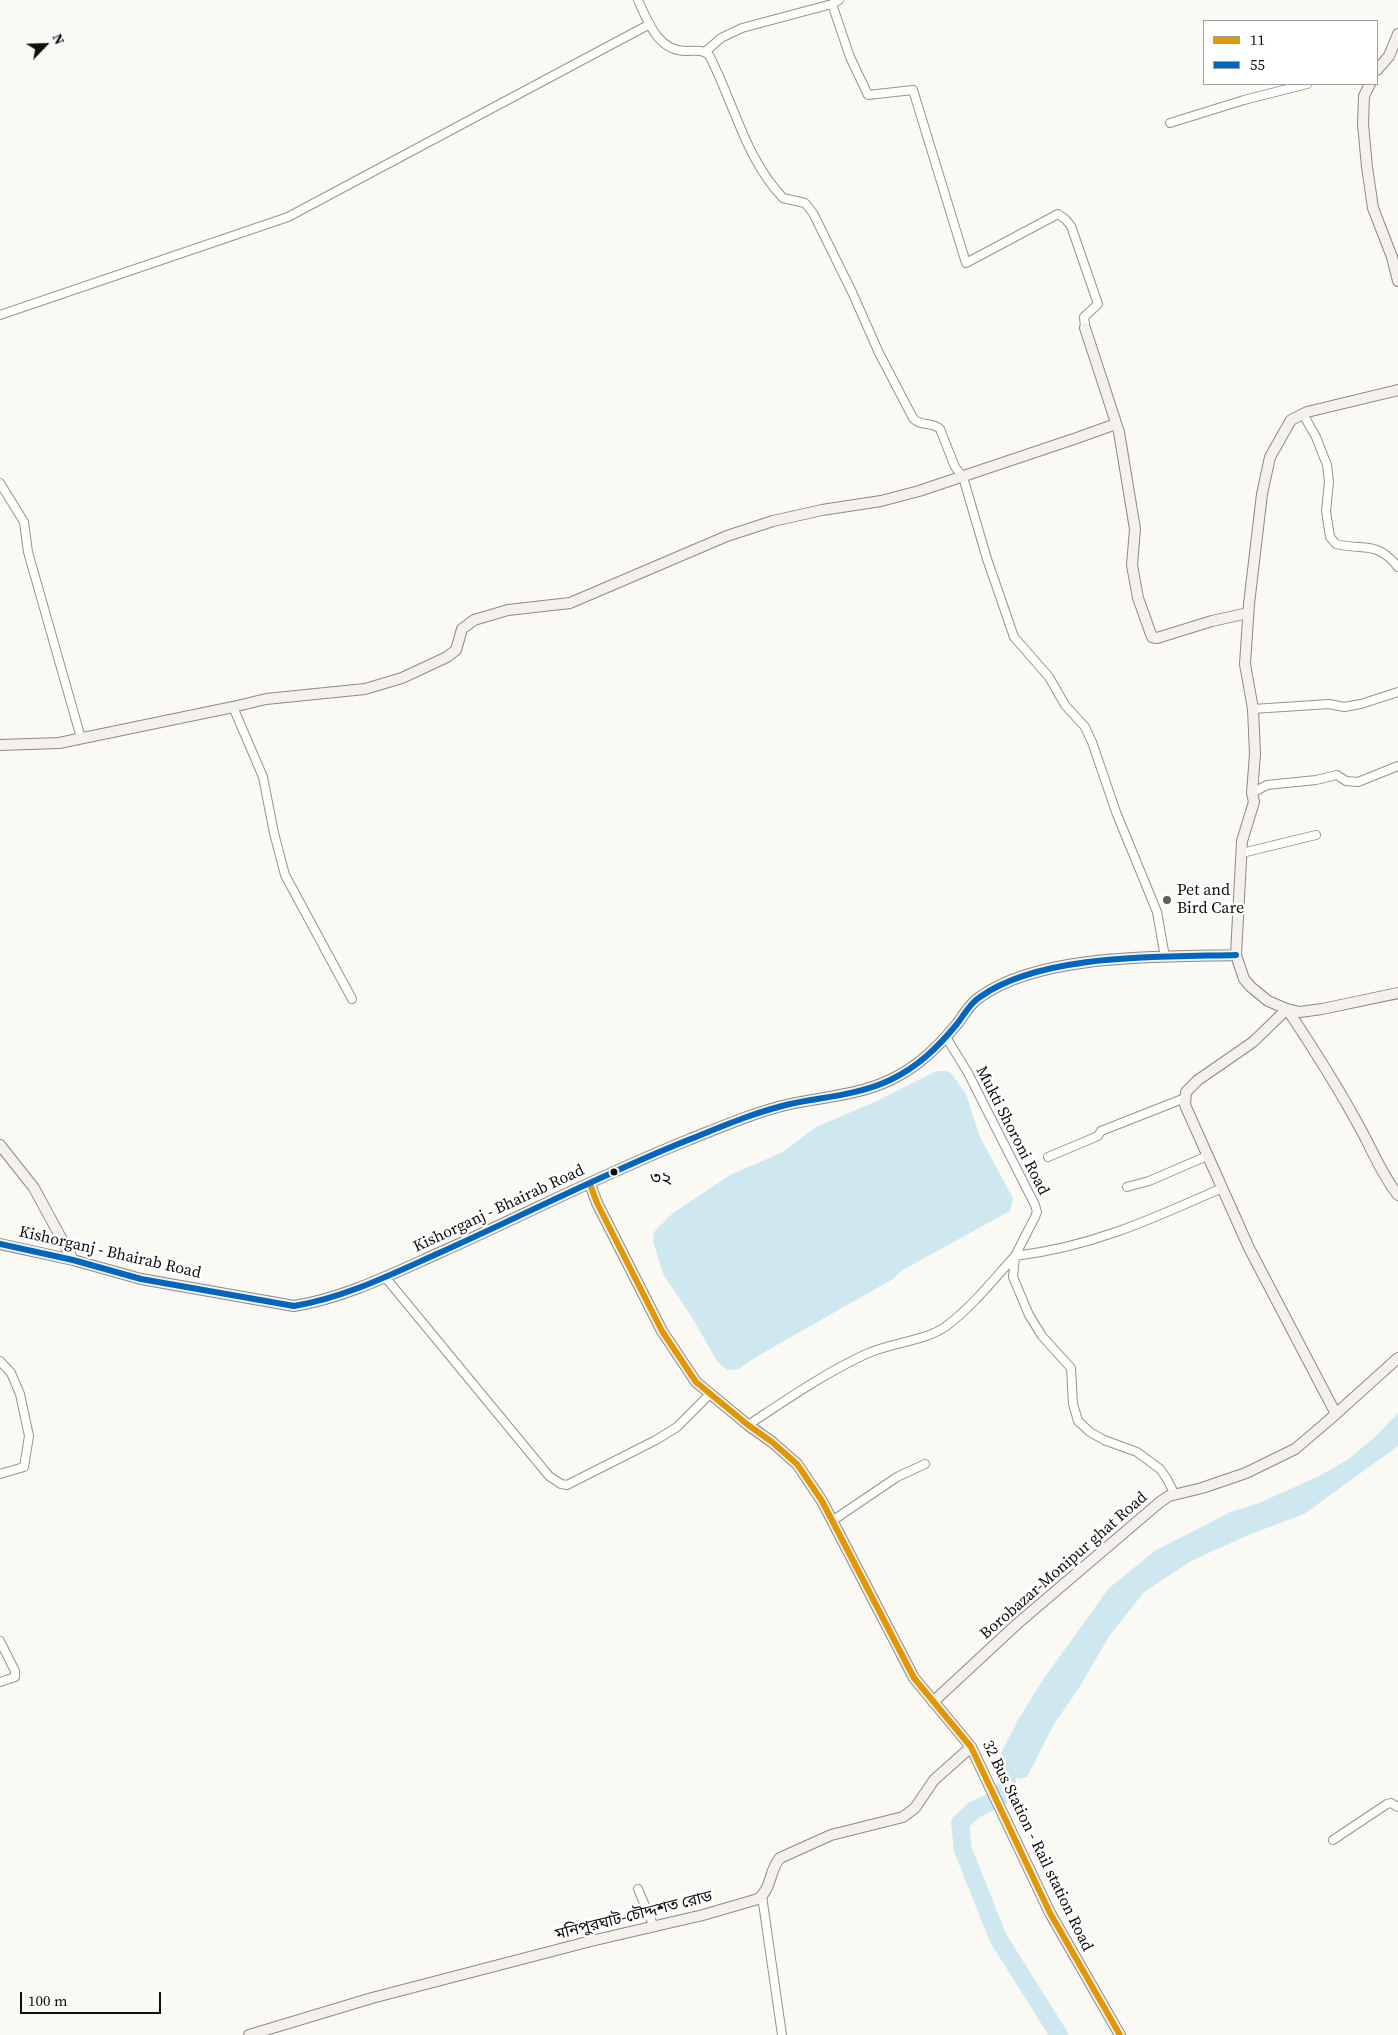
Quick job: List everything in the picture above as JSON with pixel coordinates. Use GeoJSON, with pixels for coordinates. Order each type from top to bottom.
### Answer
{"type":"FeatureCollection","features":[{"type":"Feature","properties":{"kind":"street"},"geometry":{"type":"LineString","coordinates":[[638,0],[656,37],[664,45],[685,51],[696,50],[705,52],[712,62],[747,142],[766,176],[783,198],[805,203],[813,213],[852,292],[878,353],[913,418],[920,424],[938,427],[955,467],[963,477],[987,559],[1014,637],[1049,678],[1065,704],[1085,727],[1092,742],[1116,812],[1157,912],[1165,957]]}},
{"type":"Feature","properties":{"kind":"street"},"geometry":{"type":"LineString","coordinates":[[705,52],[721,38],[742,28],[832,4],[839,0]]}},
{"type":"Feature","properties":{"kind":"street"},"geometry":{"type":"LineString","coordinates":[[832,4],[850,58],[868,95],[913,90],[966,263],[1058,214],[1065,218],[1071,226],[1098,304],[1084,317],[1085,325],[1119,432],[1134,529],[1132,565],[1135,584],[1152,637],[1157,638],[1212,620],[1248,613]]}},
{"type":"Feature","properties":{"kind":"street"},"geometry":{"type":"LineString","coordinates":[[0,315],[288,217],[650,24]]}},
{"type":"Feature","properties":{"kind":"street"},"geometry":{"type":"LineString","coordinates":[[1378,69],[1389,56],[1398,34]]}},
{"type":"Feature","properties":{"kind":"street"},"geometry":{"type":"LineString","coordinates":[[1170,123],[1244,100],[1303,85]]}},
{"type":"Feature","properties":{"kind":"street"},"geometry":{"type":"LineString","coordinates":[[1370,85],[1364,96],[1363,124],[1366,167],[1373,208],[1395,256],[1398,281]]}},
{"type":"Feature","properties":{"kind":"street"},"geometry":{"type":"LineString","coordinates":[[1398,390],[1303,414],[1291,420],[1270,457],[1262,494],[1244,664],[1253,709],[1256,754],[1252,793],[1254,802],[1242,841],[1236,955],[1244,978],[1251,987],[1268,1001],[1287,1009],[1300,1012],[1322,1009],[1398,993]]}},
{"type":"Feature","properties":{"kind":"street"},"geometry":{"type":"LineString","coordinates":[[1303,414],[1316,437],[1327,465],[1326,511],[1330,537],[1336,544],[1376,549],[1386,553],[1398,567]]}},
{"type":"Feature","properties":{"kind":"street"},"geometry":{"type":"LineString","coordinates":[[0,745],[59,743],[234,707],[266,698],[365,688],[402,678],[452,654],[458,646],[462,629],[474,620],[508,610],[570,603],[695,548],[773,521],[822,510],[882,501],[963,477],[1116,424]]}},
{"type":"Feature","properties":{"kind":"street"},"geometry":{"type":"LineString","coordinates":[[0,483],[24,522],[28,552],[81,738]]}},
{"type":"Feature","properties":{"kind":"street"},"geometry":{"type":"LineString","coordinates":[[1253,709],[1329,704],[1344,707],[1361,704],[1398,692]]}},
{"type":"Feature","properties":{"kind":"street"},"geometry":{"type":"LineString","coordinates":[[234,707],[264,777],[274,833],[285,875],[352,999]]}},
{"type":"Feature","properties":{"kind":"street"},"geometry":{"type":"LineString","coordinates":[[1252,793],[1267,785],[1316,780],[1337,774],[1346,781],[1358,782],[1398,766]]}},
{"type":"Feature","properties":{"kind":"street"},"geometry":{"type":"LineString","coordinates":[[1242,853],[1316,835]]}},
{"type":"Feature","properties":{"kind":"street","name":"Kishorganj - Bhairab Road"},"geometry":{"type":"LineString","coordinates":[[0,1244],[74,1260],[141,1279],[294,1306],[317,1302],[385,1277],[687,1140],[766,1110],[844,1094],[886,1082],[914,1067],[946,1037],[976,999],[996,985],[1062,966],[1082,963],[1165,957],[1236,955]]}},
{"type":"Feature","properties":{"kind":"street"},"geometry":{"type":"LineString","coordinates":[[1287,1009],[1253,1042],[1198,1080],[1186,1092],[1185,1105],[1268,1287],[1336,1414]]}},
{"type":"Feature","properties":{"kind":"street"},"geometry":{"type":"LineString","coordinates":[[1287,1009],[1331,1076],[1367,1139],[1385,1179],[1398,1195]]}},
{"type":"Feature","properties":{"kind":"street","name":"Mukti Shoroni Road"},"geometry":{"type":"LineString","coordinates":[[946,1037],[968,1073],[1036,1205],[1036,1217],[1015,1256],[1013,1277],[1029,1315],[1047,1343],[1071,1368],[1073,1404],[1078,1421],[1090,1432],[1104,1440],[1137,1452],[1160,1469],[1168,1479],[1174,1495]]}},
{"type":"Feature","properties":{"kind":"street"},"geometry":{"type":"LineString","coordinates":[[1048,1157],[1098,1136],[1101,1131],[1185,1098]]}},
{"type":"Feature","properties":{"kind":"street"},"geometry":{"type":"LineString","coordinates":[[0,1145],[34,1188],[74,1260]]}},
{"type":"Feature","properties":{"kind":"street"},"geometry":{"type":"LineString","coordinates":[[1127,1187],[1207,1156]]}},
{"type":"Feature","properties":{"kind":"street","name":"32 Bus Station - Rail station Road"},"geometry":{"type":"LineString","coordinates":[[590,1184],[662,1331],[696,1382],[797,1464],[822,1501],[910,1671],[933,1702],[972,1747],[1061,1934],[1120,2035]]}},
{"type":"Feature","properties":{"kind":"street"},"geometry":{"type":"LineString","coordinates":[[748,1425],[800,1392],[867,1354],[893,1346],[898,1342],[924,1336],[945,1327],[981,1294],[1015,1256],[1045,1252],[1092,1241],[1123,1230],[1222,1188]]}},
{"type":"Feature","properties":{"kind":"street"},"geometry":{"type":"LineString","coordinates":[[385,1277],[549,1476],[561,1484],[567,1485],[656,1440],[677,1427],[711,1393]]}},
{"type":"Feature","properties":{"kind":"street","name":"Borobazar-Monipur ghat Road"},"geometry":{"type":"LineString","coordinates":[[933,1702],[1017,1624],[1160,1502],[1174,1495],[1246,1473],[1295,1449],[1397,1360]]}},
{"type":"Feature","properties":{"kind":"street"},"geometry":{"type":"LineString","coordinates":[[0,1361],[10,1373],[20,1394],[29,1436],[24,1467],[0,1474]]}},
{"type":"Feature","properties":{"kind":"street"},"geometry":{"type":"LineString","coordinates":[[832,1521],[897,1477],[925,1464]]}},
{"type":"Feature","properties":{"kind":"street"},"geometry":{"type":"LineString","coordinates":[[0,1641],[15,1671],[15,1677],[0,1682]]}},
{"type":"Feature","properties":{"kind":"street"},"geometry":{"type":"LineString","coordinates":[[782,2035],[762,1896],[774,1865],[780,1858],[831,1835],[910,1814],[934,1780],[972,1747]]}},
{"type":"Feature","properties":{"kind":"street"},"geometry":{"type":"LineString","coordinates":[[1333,1840],[1387,1804],[1391,1803],[1398,1807]]}},
{"type":"Feature","properties":{"kind":"street"},"geometry":{"type":"LineString","coordinates":[[638,1889],[654,1927]]}},
{"type":"Feature","properties":{"kind":"street","name":"মনিপুরঘাট-চৌদ্দশত রোড"},"geometry":{"type":"LineString","coordinates":[[250,2035],[372,1998],[704,1915],[762,1896]]}},
{"type":"Feature","properties":{"kind":"water"},"geometry":{"type":"Polygon","coordinates":[[[937,1071],[951,1073],[966,1094],[980,1137],[1013,1198],[1010,1211],[901,1271],[893,1279],[738,1369],[727,1370],[717,1361],[693,1319],[663,1274],[653,1241],[654,1232],[673,1213],[730,1175],[783,1152],[816,1127],[877,1101],[937,1071]]]}},
{"type":"Feature","properties":{"kind":"water"},"geometry":{"type":"Polygon","coordinates":[[[1398,1413],[1398,1446],[1304,1514],[1246,1536],[1191,1561],[1144,1592],[1110,1635],[1077,1691],[1054,1724],[1027,1777],[1020,1779],[1009,1771],[999,1757],[1018,1720],[1042,1681],[1109,1588],[1156,1550],[1231,1512],[1259,1503],[1319,1476],[1347,1460],[1375,1437],[1398,1413]]]}},
{"type":"Feature","properties":{"kind":"waterway"},"geometry":{"type":"LineString","coordinates":[[1020,1750],[1009,1766],[1006,1788],[999,1798],[974,1810],[960,1823],[963,1850],[998,1938],[1059,2035]]}},
{"type":"Feature","properties":{"kind":"transit line","name":"55"},"geometry":{"type":"LineString","coordinates":[[0,1244],[73,1260],[141,1279],[294,1306],[313,1302],[386,1277],[656,1153],[751,1115],[790,1104],[866,1089],[890,1080],[910,1069],[935,1048],[976,1000],[1005,983],[1035,972],[1103,960],[1236,955]]}},
{"type":"Feature","properties":{"kind":"transit line","name":"11"},"geometry":{"type":"LineString","coordinates":[[590,1184],[597,1203],[662,1331],[696,1382],[797,1464],[822,1501],[914,1678],[971,1747],[1050,1913],[1120,2035]]}},
{"type":"Feature","properties":{"kind":"place","name":"Pet and Bird Care"},"geometry":{"type":"Point","coordinates":[1167,900]}},
{"type":"Feature","properties":{"kind":"district","name":"৩২"},"geometry":{"type":"Point","coordinates":[661,1179]}}]}
